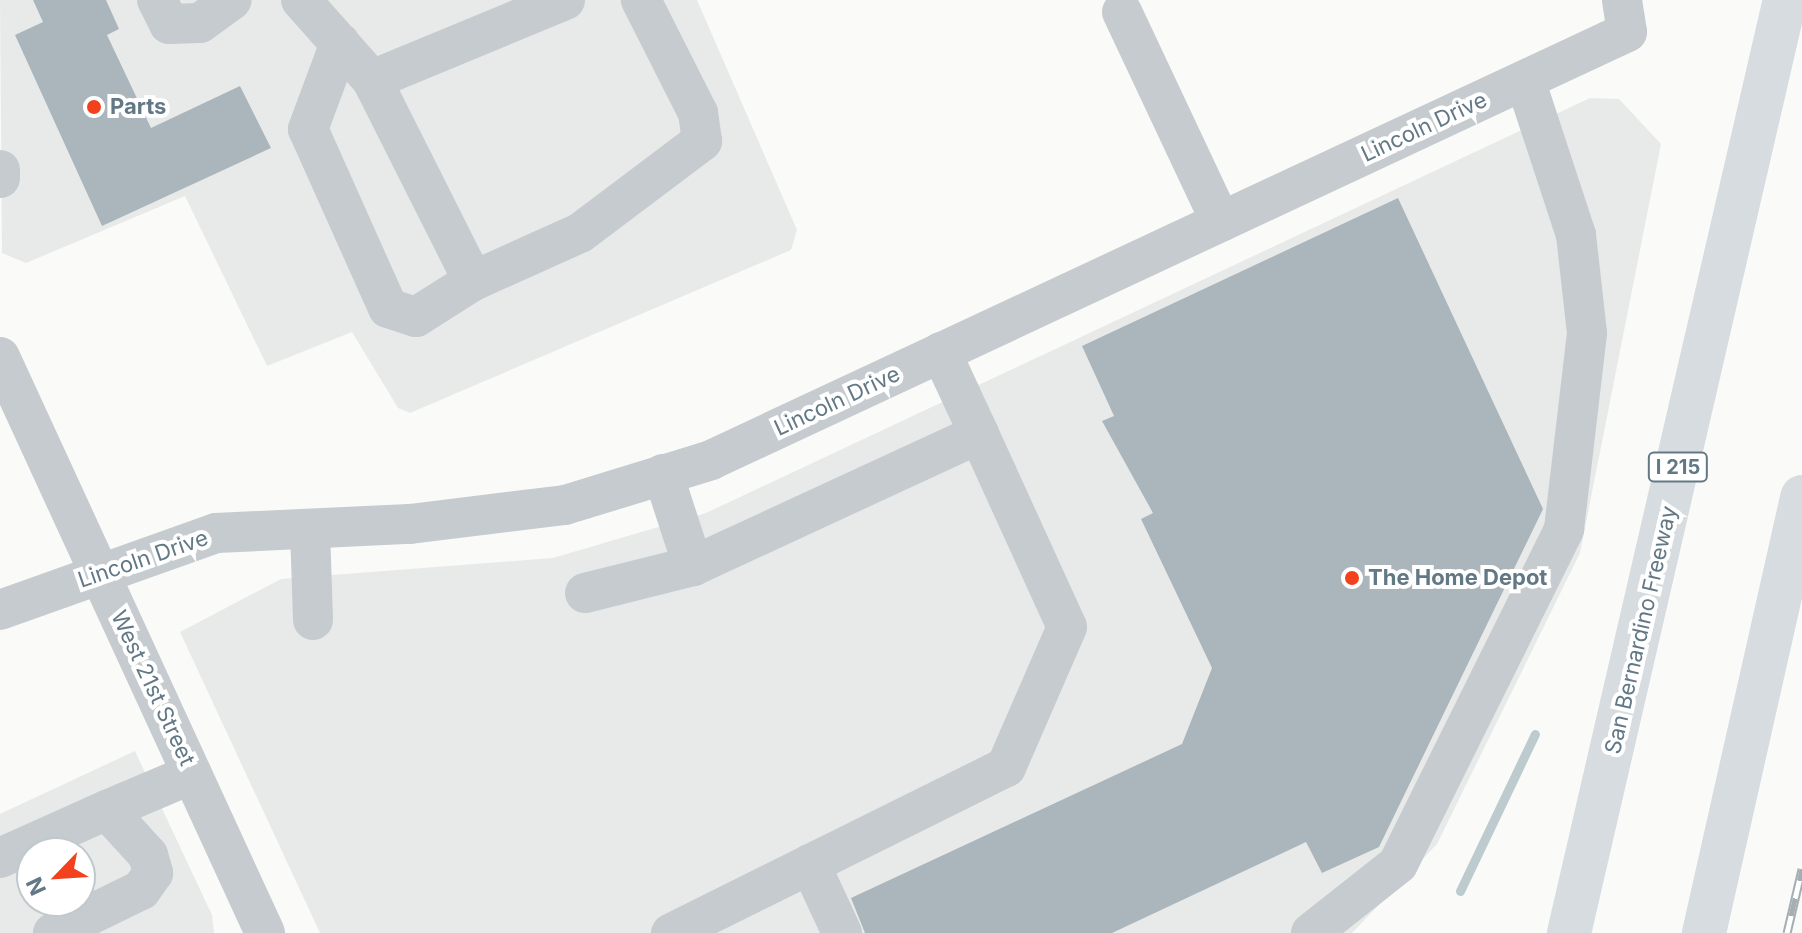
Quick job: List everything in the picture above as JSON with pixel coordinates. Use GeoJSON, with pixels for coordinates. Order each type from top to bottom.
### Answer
{"type":"FeatureCollection","features":[{"type":"Feature","properties":{"kind":"highway","name":"San Bernardino Freeway"},"geometry":{"type":"LineString","coordinates":[[1569,933],[1785,0]]}},
{"type":"Feature","properties":{"kind":"highway"},"geometry":{"type":"LineString","coordinates":[[1704,933],[1802,497]]}},
{"type":"Feature","properties":{"kind":"street"},"geometry":{"type":"LineString","coordinates":[[157,0],[169,24],[200,23],[232,0]]}},
{"type":"Feature","properties":{"kind":"street"},"geometry":{"type":"LineString","coordinates":[[301,0],[372,80],[473,281]]}},
{"type":"Feature","properties":{"kind":"street"},"geometry":{"type":"LineString","coordinates":[[372,80],[565,0]]}},
{"type":"Feature","properties":{"kind":"street"},"geometry":{"type":"LineString","coordinates":[[340,43],[308,129],[388,308],[416,317],[473,281],[580,233],[702,141],[698,113],[641,0]]}},
{"type":"Feature","properties":{"kind":"street"},"geometry":{"type":"LineString","coordinates":[[1122,12],[1221,222]]}},
{"type":"Feature","properties":{"kind":"street","name":"Lincoln Drive"},"geometry":{"type":"LineString","coordinates":[[0,610],[216,533],[310,529],[565,505],[711,460],[1525,80],[1624,16]]}},
{"type":"Feature","properties":{"kind":"street"},"geometry":{"type":"LineString","coordinates":[[1311,933],[1398,864],[1564,529],[1587,333],[1576,235],[1525,80]]}},
{"type":"Feature","properties":{"kind":"street"},"geometry":{"type":"LineString","coordinates":[[0,170],[0,178]]}},
{"type":"Feature","properties":{"kind":"street"},"geometry":{"type":"LineString","coordinates":[[671,933],[737,918],[810,864],[1006,767],[1067,627],[941,352]]}},
{"type":"Feature","properties":{"kind":"street","name":"West 21st Street"},"geometry":{"type":"LineString","coordinates":[[0,357],[265,933]]}},
{"type":"Feature","properties":{"kind":"street"},"geometry":{"type":"LineString","coordinates":[[585,593],[693,566],[979,434]]}},
{"type":"Feature","properties":{"kind":"street"},"geometry":{"type":"LineString","coordinates":[[663,474],[693,566]]}},
{"type":"Feature","properties":{"kind":"street"},"geometry":{"type":"LineString","coordinates":[[310,529],[313,620]]}},
{"type":"Feature","properties":{"kind":"street"},"geometry":{"type":"LineString","coordinates":[[0,858],[192,774]]}},
{"type":"Feature","properties":{"kind":"street"},"geometry":{"type":"LineString","coordinates":[[53,933],[141,890],[153,873],[131,832],[107,810]]}},
{"type":"Feature","properties":{"kind":"street"},"geometry":{"type":"LineString","coordinates":[[810,864],[842,933]]}},
{"type":"Feature","properties":{"kind":"shaded area"},"geometry":{"type":"Polygon","coordinates":[[[0,0],[697,0],[797,230],[791,250],[410,413],[398,408],[352,332],[267,366],[185,196],[26,263],[2,253],[0,0]]]}},
{"type":"Feature","properties":{"kind":"shaded area"},"geometry":{"type":"Polygon","coordinates":[[[1590,98],[1619,99],[1661,144],[1580,553],[1437,844],[1352,933],[320,933],[180,632],[281,579],[553,558],[706,513],[1590,98]]]}},
{"type":"Feature","properties":{"kind":"shaded area"},"geometry":{"type":"Polygon","coordinates":[[[135,751],[212,915],[214,933],[0,933],[0,814],[135,751]]]}},
{"type":"Feature","properties":{"kind":"building","name":"Parts"},"geometry":{"type":"Polygon","coordinates":[[[33,0],[106,0],[119,29],[107,35],[151,128],[240,86],[271,148],[102,226],[15,35],[43,22],[33,0]]]}},
{"type":"Feature","properties":{"kind":"building","name":"The Home Depot"},"geometry":{"type":"Polygon","coordinates":[[[1398,198],[1543,509],[1379,847],[1322,873],[1306,842],[1112,933],[865,933],[851,898],[1182,744],[1212,668],[1141,519],[1153,513],[1102,421],[1114,416],[1082,346],[1398,198]]]}},
{"type":"Feature","properties":{"kind":"waterway"},"geometry":{"type":"LineString","coordinates":[[1460,891],[1535,734]]}},
{"type":"Feature","properties":{"kind":"railway"},"geometry":{"type":"LineString","coordinates":[[1787,933],[1802,869]]}},
{"type":"Feature","properties":{"kind":"place","name":"Parts"},"geometry":{"type":"Point","coordinates":[94,107]}},
{"type":"Feature","properties":{"kind":"place","name":"The Home Depot"},"geometry":{"type":"Point","coordinates":[1352,578]}}]}
